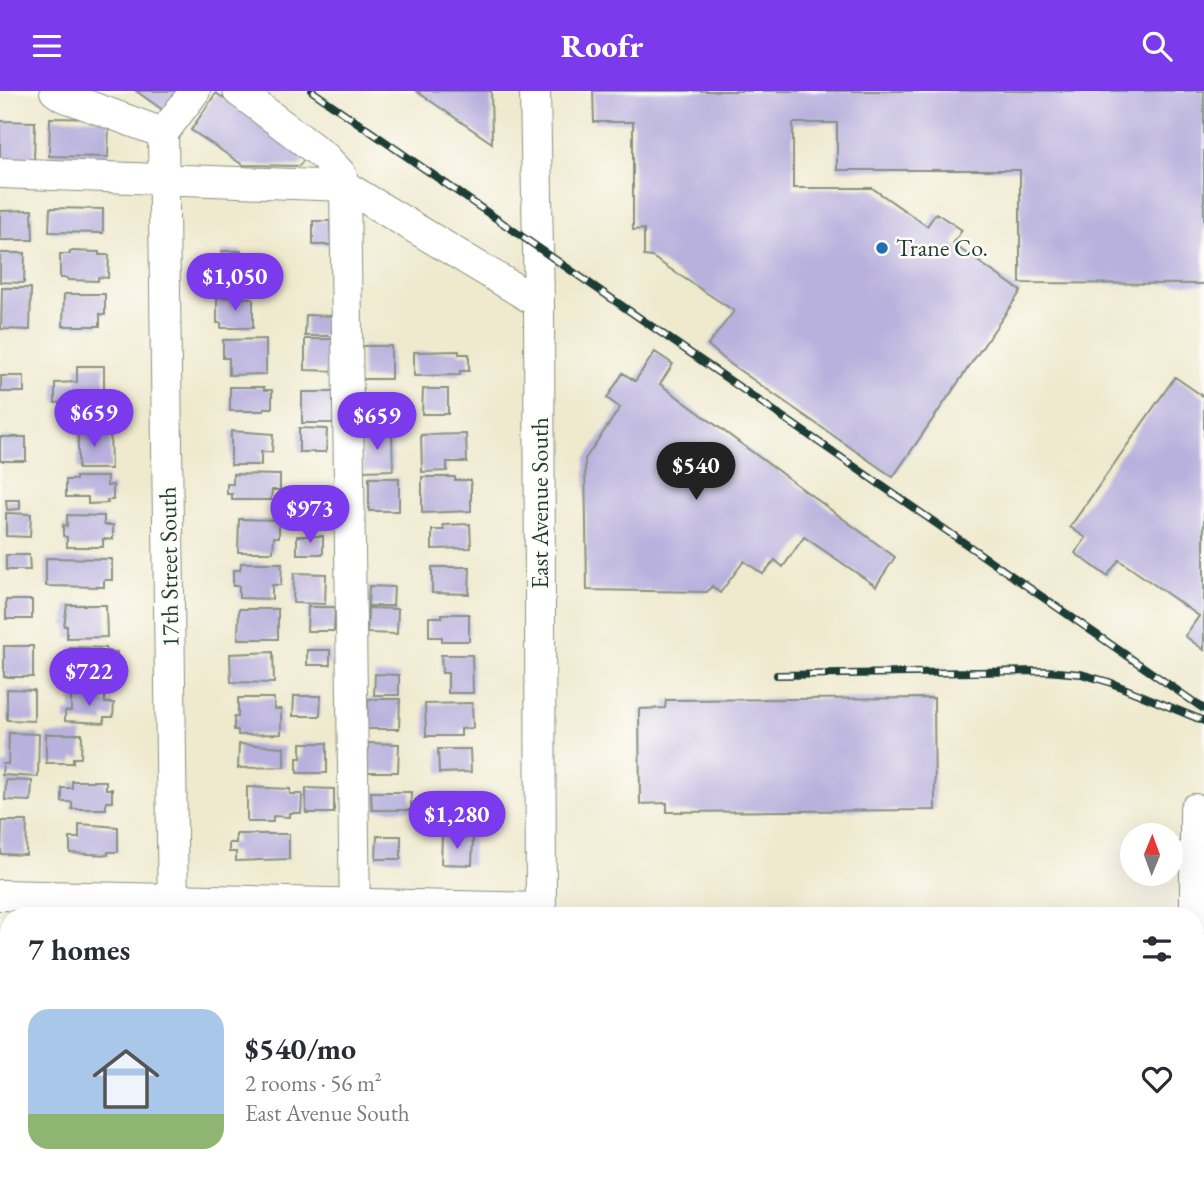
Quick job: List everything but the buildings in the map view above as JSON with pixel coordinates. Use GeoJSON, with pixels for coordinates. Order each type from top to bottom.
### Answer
{"type":"FeatureCollection","features":[{"type":"Feature","properties":{"kind":"street"},"geometry":{"type":"LineString","coordinates":[[55,91],[85,105],[163,133],[195,91]]}},
{"type":"Feature","properties":{"kind":"street"},"geometry":{"type":"LineString","coordinates":[[238,91],[325,157],[341,174],[345,186],[355,907]]}},
{"type":"Feature","properties":{"kind":"street","name":"East Avenue South"},"geometry":{"type":"LineString","coordinates":[[535,91],[539,303],[541,907]]}},
{"type":"Feature","properties":{"kind":"street","name":"17th Street South"},"geometry":{"type":"LineString","coordinates":[[163,133],[173,907]]}},
{"type":"Feature","properties":{"kind":"street"},"geometry":{"type":"LineString","coordinates":[[0,173],[163,177],[345,186],[539,303]]}},
{"type":"Feature","properties":{"kind":"street"},"geometry":{"type":"LineString","coordinates":[[1195,809],[1195,907]]}},
{"type":"Feature","properties":{"kind":"street"},"geometry":{"type":"LineString","coordinates":[[0,895],[173,907]]}},
{"type":"Feature","properties":{"kind":"railway"},"geometry":{"type":"LineString","coordinates":[[312,91],[1204,709]]}},
{"type":"Feature","properties":{"kind":"railway"},"geometry":{"type":"LineString","coordinates":[[777,675],[1046,671],[1081,674],[1109,682],[1204,721]]}},
{"type":"Feature","properties":{"kind":"place","name":"Trane Co."},"geometry":{"type":"Point","coordinates":[882,248]}}]}
